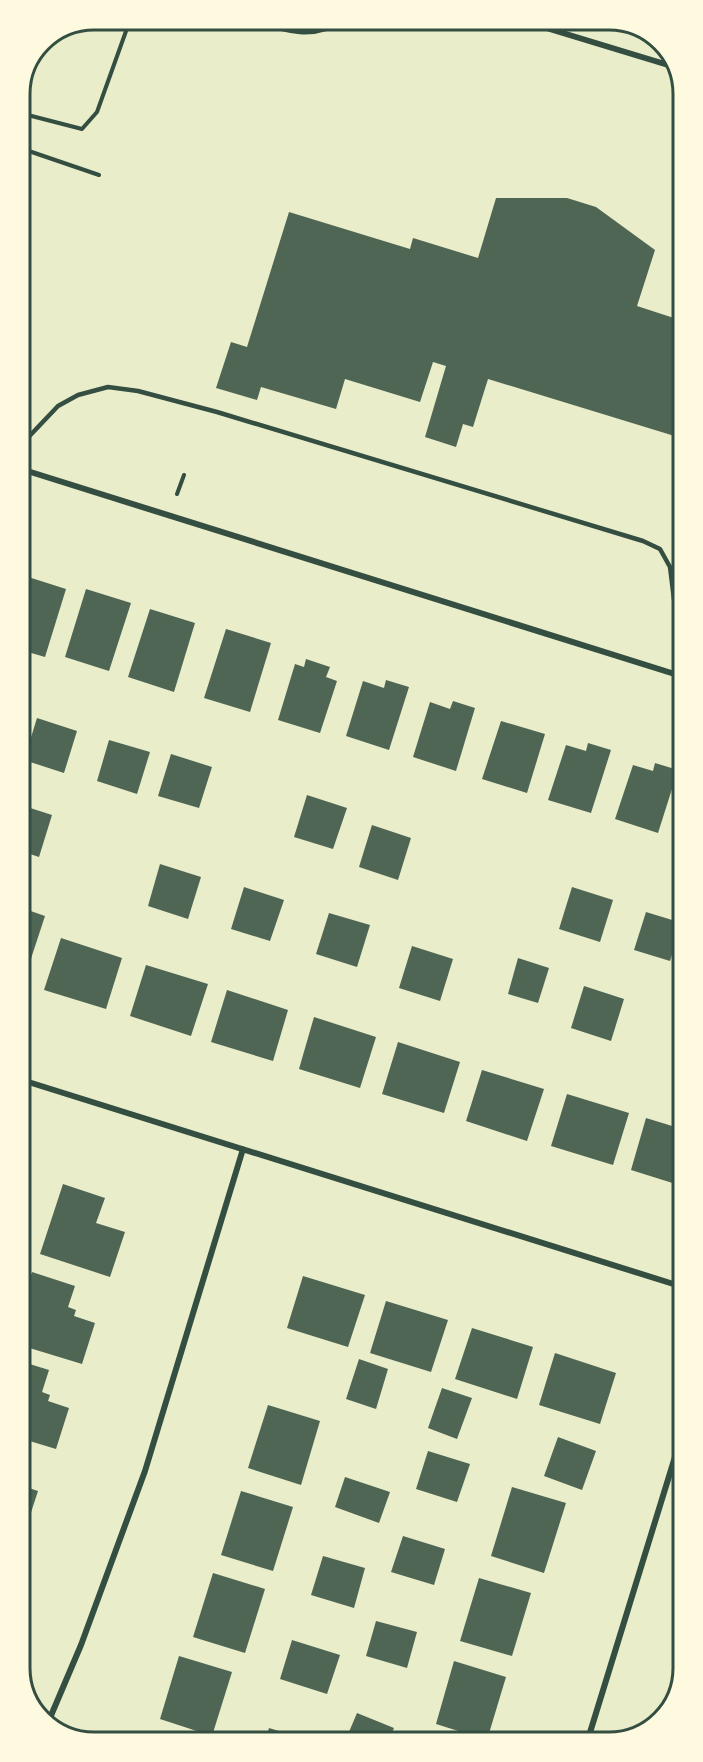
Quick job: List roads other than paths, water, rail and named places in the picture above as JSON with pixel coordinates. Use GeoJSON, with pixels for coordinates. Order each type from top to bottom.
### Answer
{"type":"FeatureCollection","features":[{"type":"Feature","properties":{"kind":"street"},"geometry":{"type":"LineString","coordinates":[[282,30],[310,32],[316,30]]}},
{"type":"Feature","properties":{"kind":"street"},"geometry":{"type":"LineString","coordinates":[[553,30],[665,64]]}},
{"type":"Feature","properties":{"kind":"street"},"geometry":{"type":"LineString","coordinates":[[30,472],[673,673]]}},
{"type":"Feature","properties":{"kind":"street"},"geometry":{"type":"LineString","coordinates":[[30,1082],[673,1284]]}},
{"type":"Feature","properties":{"kind":"street"},"geometry":{"type":"LineString","coordinates":[[51,1715],[81,1645],[145,1471],[243,1149]]}},
{"type":"Feature","properties":{"kind":"street"},"geometry":{"type":"LineString","coordinates":[[590,1732],[673,1463]]}},
{"type":"Feature","properties":{"kind":"lane"},"geometry":{"type":"LineString","coordinates":[[30,435],[58,406],[78,395],[108,387],[138,391],[643,541],[660,549],[670,567],[673,591]]}}]}
